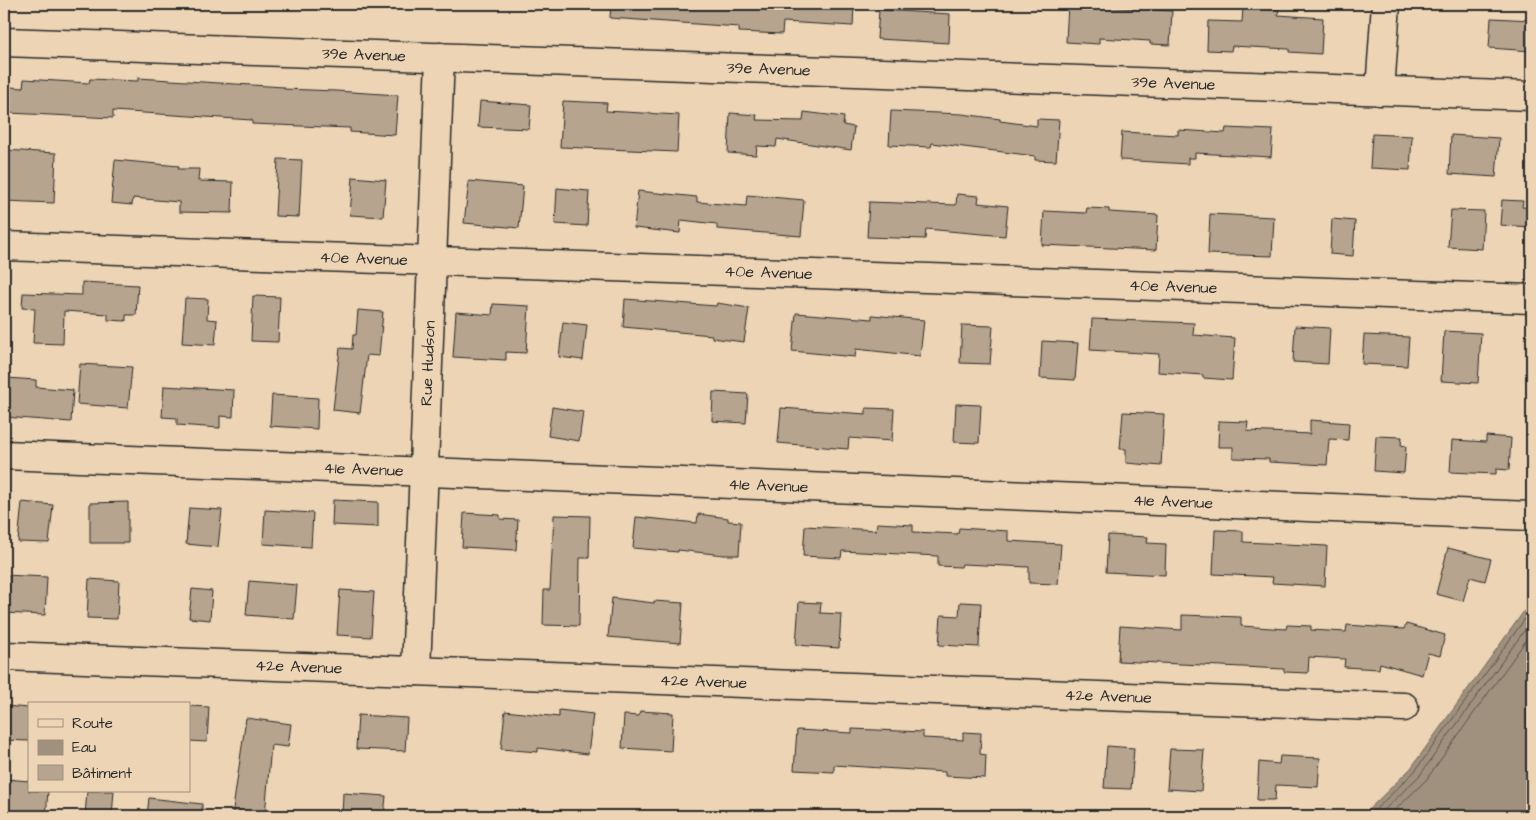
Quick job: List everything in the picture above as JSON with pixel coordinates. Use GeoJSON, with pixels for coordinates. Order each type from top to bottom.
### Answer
{"type":"FeatureCollection","features":[{"type":"Feature","properties":{"kind":"street"},"geometry":{"type":"LineString","coordinates":[[1380,90],[1386,4]]}},
{"type":"Feature","properties":{"kind":"street","name":"39e Avenue"},"geometry":{"type":"LineString","coordinates":[[4,42],[1532,96]]}},
{"type":"Feature","properties":{"kind":"street","name":"Rue Hudson"},"geometry":{"type":"LineString","coordinates":[[416,671],[440,57]]}},
{"type":"Feature","properties":{"kind":"street","name":"40e Avenue"},"geometry":{"type":"LineString","coordinates":[[4,246],[1532,299]]}},
{"type":"Feature","properties":{"kind":"street","name":"41e Avenue"},"geometry":{"type":"LineString","coordinates":[[4,455],[1532,516]]}},
{"type":"Feature","properties":{"kind":"street","name":"42e Avenue"},"geometry":{"type":"LineString","coordinates":[[4,656],[1404,707]]}},
{"type":"Feature","properties":{"kind":"water"},"geometry":{"type":"Polygon","coordinates":[[[1532,600],[1532,816],[1362,816],[1411,768],[1532,600]]]}},
{"type":"Feature","properties":{"kind":"building"},"geometry":{"type":"Polygon","coordinates":[[[611,4],[854,4],[853,26],[783,22],[782,34],[739,32],[739,27],[610,18],[611,4]]]}},
{"type":"Feature","properties":{"kind":"building"},"geometry":{"type":"Polygon","coordinates":[[[1068,4],[1172,11],[1170,45],[1150,44],[1150,41],[1099,38],[1099,44],[1066,42],[1068,4]]]}},
{"type":"Feature","properties":{"kind":"building"},"geometry":{"type":"Polygon","coordinates":[[[1243,7],[1279,9],[1278,15],[1323,18],[1321,54],[1289,52],[1289,49],[1232,46],[1231,51],[1207,50],[1208,21],[1242,22],[1243,7]]]}},
{"type":"Feature","properties":{"kind":"building"},"geometry":{"type":"Polygon","coordinates":[[[879,10],[950,14],[949,43],[877,39],[879,10]]]}},
{"type":"Feature","properties":{"kind":"building"},"geometry":{"type":"Polygon","coordinates":[[[1491,18],[1532,20],[1532,51],[1489,48],[1491,18]]]}},
{"type":"Feature","properties":{"kind":"building"},"geometry":{"type":"Polygon","coordinates":[[[138,78],[398,95],[395,135],[350,132],[350,128],[252,124],[252,120],[113,111],[113,118],[9,113],[10,87],[23,88],[24,79],[89,83],[90,79],[138,81],[138,78]]]}},
{"type":"Feature","properties":{"kind":"building"},"geometry":{"type":"Polygon","coordinates":[[[480,101],[531,105],[529,129],[478,127],[480,101]]]}},
{"type":"Feature","properties":{"kind":"building"},"geometry":{"type":"Polygon","coordinates":[[[563,101],[607,103],[606,111],[679,115],[677,152],[560,147],[563,101]]]}},
{"type":"Feature","properties":{"kind":"building"},"geometry":{"type":"Polygon","coordinates":[[[891,111],[962,114],[1037,126],[1037,119],[1059,120],[1056,161],[1035,160],[1035,156],[932,143],[931,147],[889,145],[891,111]]]}},
{"type":"Feature","properties":{"kind":"building"},"geometry":{"type":"Polygon","coordinates":[[[804,112],[844,117],[843,125],[854,127],[851,150],[777,139],[776,147],[757,146],[756,155],[728,153],[730,113],[757,115],[756,120],[803,121],[804,112]]]}},
{"type":"Feature","properties":{"kind":"building"},"geometry":{"type":"Polygon","coordinates":[[[1226,128],[1273,130],[1271,157],[1195,153],[1195,158],[1188,158],[1188,164],[1120,160],[1122,132],[1178,135],[1178,130],[1225,133],[1226,128]]]}},
{"type":"Feature","properties":{"kind":"building"},"geometry":{"type":"Polygon","coordinates":[[[1372,134],[1412,136],[1410,170],[1370,168],[1372,134]]]}},
{"type":"Feature","properties":{"kind":"building"},"geometry":{"type":"Polygon","coordinates":[[[1451,135],[1499,138],[1496,177],[1449,174],[1451,135]]]}},
{"type":"Feature","properties":{"kind":"building"},"geometry":{"type":"Polygon","coordinates":[[[4,150],[56,153],[54,203],[4,201],[4,150]]]}},
{"type":"Feature","properties":{"kind":"building"},"geometry":{"type":"Polygon","coordinates":[[[278,159],[302,160],[299,217],[275,216],[278,159]]]}},
{"type":"Feature","properties":{"kind":"building"},"geometry":{"type":"Polygon","coordinates":[[[115,160],[179,166],[178,169],[199,169],[198,181],[233,182],[232,213],[179,212],[179,202],[133,198],[132,205],[111,203],[115,160]]]}},
{"type":"Feature","properties":{"kind":"building"},"geometry":{"type":"Polygon","coordinates":[[[353,177],[386,180],[383,217],[350,215],[353,177]]]}},
{"type":"Feature","properties":{"kind":"building"},"geometry":{"type":"Polygon","coordinates":[[[469,181],[523,186],[519,228],[464,223],[469,181]]]}},
{"type":"Feature","properties":{"kind":"building"},"geometry":{"type":"Polygon","coordinates":[[[557,188],[589,191],[587,226],[555,224],[557,188]]]}},
{"type":"Feature","properties":{"kind":"building"},"geometry":{"type":"Polygon","coordinates":[[[638,191],[697,197],[697,202],[746,206],[747,195],[804,200],[801,236],[717,229],[717,224],[681,220],[680,233],[634,228],[638,191]]]}},
{"type":"Feature","properties":{"kind":"building"},"geometry":{"type":"Polygon","coordinates":[[[957,194],[979,196],[978,203],[1008,206],[1005,236],[926,229],[925,239],[867,237],[869,202],[956,205],[957,194]]]}},
{"type":"Feature","properties":{"kind":"building"},"geometry":{"type":"Polygon","coordinates":[[[1502,200],[1523,201],[1522,207],[1532,208],[1532,227],[1500,225],[1502,200]]]}},
{"type":"Feature","properties":{"kind":"building"},"geometry":{"type":"Polygon","coordinates":[[[1087,208],[1109,209],[1109,212],[1158,215],[1156,250],[1042,245],[1044,211],[1086,213],[1087,208]]]}},
{"type":"Feature","properties":{"kind":"building"},"geometry":{"type":"Polygon","coordinates":[[[1451,210],[1484,211],[1482,249],[1448,247],[1451,210]]]}},
{"type":"Feature","properties":{"kind":"building"},"geometry":{"type":"Polygon","coordinates":[[[1210,214],[1274,217],[1272,256],[1208,254],[1210,214]]]}},
{"type":"Feature","properties":{"kind":"building"},"geometry":{"type":"Polygon","coordinates":[[[1332,219],[1355,221],[1353,256],[1330,254],[1332,219]]]}},
{"type":"Feature","properties":{"kind":"building"},"geometry":{"type":"Polygon","coordinates":[[[82,282],[138,285],[136,315],[126,315],[126,321],[108,320],[108,314],[64,311],[63,344],[33,343],[35,309],[22,308],[23,293],[82,295],[82,282]]]}},
{"type":"Feature","properties":{"kind":"building"},"geometry":{"type":"Polygon","coordinates":[[[253,296],[280,297],[278,342],[251,341],[253,296]]]}},
{"type":"Feature","properties":{"kind":"building"},"geometry":{"type":"Polygon","coordinates":[[[185,298],[208,299],[207,319],[217,320],[215,345],[182,343],[185,298]]]}},
{"type":"Feature","properties":{"kind":"building"},"geometry":{"type":"Polygon","coordinates":[[[625,299],[716,306],[717,303],[749,308],[744,342],[712,338],[712,335],[623,327],[625,299]]]}},
{"type":"Feature","properties":{"kind":"building"},"geometry":{"type":"Polygon","coordinates":[[[493,304],[529,306],[526,353],[506,352],[506,360],[453,357],[456,312],[492,315],[493,304]]]}},
{"type":"Feature","properties":{"kind":"building"},"geometry":{"type":"Polygon","coordinates":[[[358,310],[383,312],[379,356],[367,355],[360,413],[333,410],[340,348],[352,349],[353,335],[356,335],[358,310]]]}},
{"type":"Feature","properties":{"kind":"building"},"geometry":{"type":"Polygon","coordinates":[[[796,313],[872,319],[872,315],[924,320],[920,356],[856,349],[855,357],[792,351],[796,313]]]}},
{"type":"Feature","properties":{"kind":"building"},"geometry":{"type":"Polygon","coordinates":[[[1092,319],[1194,323],[1193,335],[1235,338],[1232,380],[1203,378],[1203,375],[1158,372],[1159,354],[1090,350],[1092,319]]]}},
{"type":"Feature","properties":{"kind":"building"},"geometry":{"type":"Polygon","coordinates":[[[563,322],[587,325],[583,360],[559,357],[563,322]]]}},
{"type":"Feature","properties":{"kind":"building"},"geometry":{"type":"Polygon","coordinates":[[[962,325],[993,326],[990,364],[960,363],[962,325]]]}},
{"type":"Feature","properties":{"kind":"building"},"geometry":{"type":"Polygon","coordinates":[[[1295,326],[1330,328],[1328,364],[1293,362],[1295,326]]]}},
{"type":"Feature","properties":{"kind":"building"},"geometry":{"type":"Polygon","coordinates":[[[1444,331],[1481,333],[1478,383],[1441,381],[1444,331]]]}},
{"type":"Feature","properties":{"kind":"building"},"geometry":{"type":"Polygon","coordinates":[[[1364,335],[1409,337],[1407,366],[1362,364],[1364,335]]]}},
{"type":"Feature","properties":{"kind":"building"},"geometry":{"type":"Polygon","coordinates":[[[1042,341],[1078,343],[1075,380],[1040,378],[1042,341]]]}},
{"type":"Feature","properties":{"kind":"building"},"geometry":{"type":"Polygon","coordinates":[[[80,364],[132,367],[128,408],[77,404],[80,364]]]}},
{"type":"Feature","properties":{"kind":"building"},"geometry":{"type":"Polygon","coordinates":[[[7,378],[36,380],[36,387],[73,390],[71,422],[4,417],[7,378]]]}},
{"type":"Feature","properties":{"kind":"building"},"geometry":{"type":"Polygon","coordinates":[[[164,386],[234,390],[233,417],[220,416],[220,428],[177,425],[177,418],[162,417],[164,386]]]}},
{"type":"Feature","properties":{"kind":"building"},"geometry":{"type":"Polygon","coordinates":[[[713,392],[748,394],[746,423],[712,421],[713,392]]]}},
{"type":"Feature","properties":{"kind":"building"},"geometry":{"type":"Polygon","coordinates":[[[272,395],[318,398],[317,429],[270,426],[272,395]]]}},
{"type":"Feature","properties":{"kind":"building"},"geometry":{"type":"Polygon","coordinates":[[[956,404],[981,405],[979,443],[954,442],[956,404]]]}},
{"type":"Feature","properties":{"kind":"building"},"geometry":{"type":"Polygon","coordinates":[[[552,407],[583,412],[579,441],[548,436],[552,407]]]}},
{"type":"Feature","properties":{"kind":"building"},"geometry":{"type":"Polygon","coordinates":[[[781,408],[866,414],[866,408],[894,409],[892,441],[849,438],[848,449],[778,443],[781,408]]]}},
{"type":"Feature","properties":{"kind":"building"},"geometry":{"type":"Polygon","coordinates":[[[1123,412],[1164,414],[1161,466],[1126,463],[1126,449],[1120,449],[1123,412]]]}},
{"type":"Feature","properties":{"kind":"building"},"geometry":{"type":"Polygon","coordinates":[[[1310,420],[1349,423],[1348,440],[1329,439],[1327,465],[1269,462],[1269,459],[1233,458],[1233,447],[1218,447],[1219,421],[1248,422],[1247,431],[1310,434],[1310,420]]]}},
{"type":"Feature","properties":{"kind":"building"},"geometry":{"type":"Polygon","coordinates":[[[1376,436],[1402,437],[1401,445],[1406,446],[1404,473],[1374,471],[1376,436]]]}},
{"type":"Feature","properties":{"kind":"building"},"geometry":{"type":"Polygon","coordinates":[[[1486,436],[1511,438],[1509,470],[1496,469],[1496,474],[1450,472],[1452,440],[1486,442],[1486,436]]]}},
{"type":"Feature","properties":{"kind":"building"},"geometry":{"type":"Polygon","coordinates":[[[333,500],[378,502],[378,527],[332,525],[333,500]]]}},
{"type":"Feature","properties":{"kind":"building"},"geometry":{"type":"Polygon","coordinates":[[[22,502],[53,505],[49,543],[18,542],[22,502]]]}},
{"type":"Feature","properties":{"kind":"building"},"geometry":{"type":"Polygon","coordinates":[[[128,502],[128,543],[90,543],[90,503],[128,502]]]}},
{"type":"Feature","properties":{"kind":"building"},"geometry":{"type":"Polygon","coordinates":[[[189,508],[222,510],[218,547],[186,544],[189,508]]]}},
{"type":"Feature","properties":{"kind":"building"},"geometry":{"type":"Polygon","coordinates":[[[265,510],[313,513],[311,547],[263,544],[265,510]]]}},
{"type":"Feature","properties":{"kind":"building"},"geometry":{"type":"Polygon","coordinates":[[[464,513],[500,515],[500,519],[518,520],[516,550],[462,547],[464,513]]]}},
{"type":"Feature","properties":{"kind":"building"},"geometry":{"type":"Polygon","coordinates":[[[698,514],[728,518],[728,521],[741,522],[739,555],[633,548],[636,517],[697,523],[698,514]]]}},
{"type":"Feature","properties":{"kind":"building"},"geometry":{"type":"Polygon","coordinates":[[[554,515],[590,516],[589,558],[580,558],[579,626],[543,625],[544,590],[550,590],[554,515]]]}},
{"type":"Feature","properties":{"kind":"building"},"geometry":{"type":"Polygon","coordinates":[[[877,523],[913,525],[913,532],[958,534],[959,528],[1008,531],[1008,541],[1061,544],[1058,584],[1029,583],[1029,567],[962,564],[961,567],[938,566],[938,556],[842,551],[841,558],[803,556],[805,526],[876,530],[877,523]]]}},
{"type":"Feature","properties":{"kind":"building"},"geometry":{"type":"Polygon","coordinates":[[[1215,530],[1243,531],[1243,542],[1327,546],[1325,586],[1272,583],[1273,577],[1213,574],[1215,530]]]}},
{"type":"Feature","properties":{"kind":"building"},"geometry":{"type":"Polygon","coordinates":[[[1108,535],[1148,537],[1147,543],[1166,544],[1165,575],[1106,572],[1108,535]]]}},
{"type":"Feature","properties":{"kind":"building"},"geometry":{"type":"Polygon","coordinates":[[[1448,548],[1491,559],[1485,581],[1470,577],[1463,601],[1436,594],[1448,548]]]}},
{"type":"Feature","properties":{"kind":"building"},"geometry":{"type":"Polygon","coordinates":[[[4,575],[47,577],[45,615],[4,613],[4,575]]]}},
{"type":"Feature","properties":{"kind":"building"},"geometry":{"type":"Polygon","coordinates":[[[89,579],[119,581],[117,619],[87,618],[89,579]]]}},
{"type":"Feature","properties":{"kind":"building"},"geometry":{"type":"Polygon","coordinates":[[[249,581],[297,585],[294,619],[246,615],[249,581]]]}},
{"type":"Feature","properties":{"kind":"building"},"geometry":{"type":"Polygon","coordinates":[[[192,589],[212,591],[210,620],[189,618],[192,589]]]}},
{"type":"Feature","properties":{"kind":"building"},"geometry":{"type":"Polygon","coordinates":[[[340,590],[374,592],[371,637],[337,635],[340,590]]]}},
{"type":"Feature","properties":{"kind":"building"},"geometry":{"type":"Polygon","coordinates":[[[612,598],[654,603],[654,601],[683,603],[680,643],[608,637],[612,598]]]}},
{"type":"Feature","properties":{"kind":"building"},"geometry":{"type":"Polygon","coordinates":[[[799,602],[821,603],[820,613],[841,614],[839,648],[796,645],[799,602]]]}},
{"type":"Feature","properties":{"kind":"building"},"geometry":{"type":"Polygon","coordinates":[[[960,602],[981,603],[979,647],[939,645],[941,615],[959,616],[960,602]]]}},
{"type":"Feature","properties":{"kind":"building"},"geometry":{"type":"Polygon","coordinates":[[[1182,615],[1241,617],[1241,626],[1286,629],[1287,625],[1311,626],[1311,630],[1346,632],[1347,625],[1404,629],[1406,624],[1445,635],[1440,656],[1428,653],[1422,675],[1380,663],[1379,669],[1344,667],[1345,659],[1309,657],[1308,673],[1284,672],[1284,669],[1118,661],[1120,626],[1182,630],[1182,615]]]}},
{"type":"Feature","properties":{"kind":"building"},"geometry":{"type":"Polygon","coordinates":[[[4,706],[28,708],[28,741],[4,740],[4,706]]]}},
{"type":"Feature","properties":{"kind":"building"},"geometry":{"type":"Polygon","coordinates":[[[190,706],[209,707],[207,742],[190,741],[190,706]]]}},
{"type":"Feature","properties":{"kind":"building"},"geometry":{"type":"Polygon","coordinates":[[[559,710],[593,714],[588,754],[538,748],[538,752],[501,749],[505,711],[559,717],[559,710]]]}},
{"type":"Feature","properties":{"kind":"building"},"geometry":{"type":"Polygon","coordinates":[[[640,711],[673,713],[671,751],[622,748],[624,715],[639,716],[640,711]]]}},
{"type":"Feature","properties":{"kind":"building"},"geometry":{"type":"Polygon","coordinates":[[[358,715],[407,718],[405,751],[356,749],[358,715]]]}},
{"type":"Feature","properties":{"kind":"building"},"geometry":{"type":"Polygon","coordinates":[[[246,718],[291,724],[288,747],[271,745],[265,816],[232,816],[246,718]]]}},
{"type":"Feature","properties":{"kind":"building"},"geometry":{"type":"Polygon","coordinates":[[[852,729],[923,732],[923,738],[963,740],[963,732],[981,733],[980,754],[986,755],[985,778],[945,776],[945,772],[834,765],[834,772],[794,770],[797,730],[852,733],[852,729]]]}},
{"type":"Feature","properties":{"kind":"building"},"geometry":{"type":"Polygon","coordinates":[[[1107,746],[1134,748],[1131,789],[1104,788],[1107,746]]]}},
{"type":"Feature","properties":{"kind":"building"},"geometry":{"type":"Polygon","coordinates":[[[1170,749],[1204,750],[1201,791],[1167,789],[1170,749]]]}},
{"type":"Feature","properties":{"kind":"building"},"geometry":{"type":"Polygon","coordinates":[[[1280,756],[1320,758],[1318,787],[1276,785],[1275,800],[1257,800],[1259,762],[1279,764],[1280,756]]]}},
{"type":"Feature","properties":{"kind":"building"},"geometry":{"type":"Polygon","coordinates":[[[6,779],[28,781],[28,792],[48,792],[46,816],[4,816],[6,779]]]}},
{"type":"Feature","properties":{"kind":"building"},"geometry":{"type":"Polygon","coordinates":[[[87,792],[114,792],[112,816],[85,816],[87,792]]]}},
{"type":"Feature","properties":{"kind":"building"},"geometry":{"type":"Polygon","coordinates":[[[343,793],[386,796],[384,816],[342,816],[343,793]]]}},
{"type":"Feature","properties":{"kind":"building"},"geometry":{"type":"Polygon","coordinates":[[[149,798],[202,804],[202,816],[147,816],[149,798]]]}}]}
